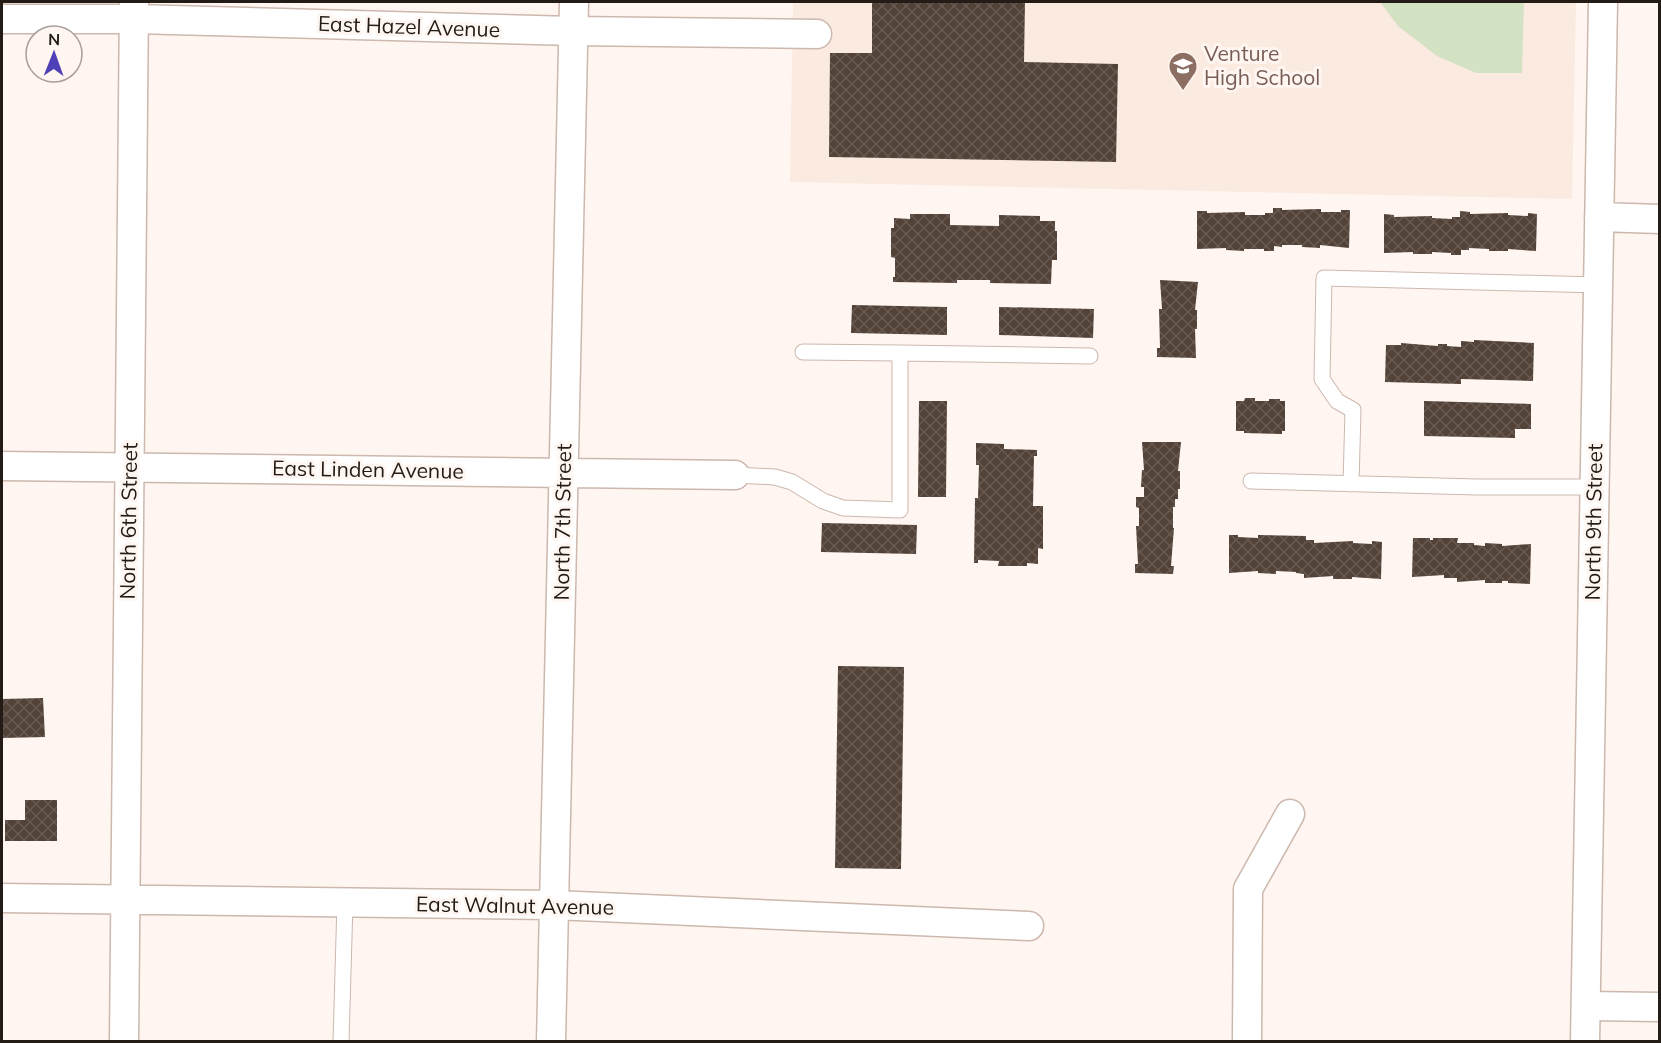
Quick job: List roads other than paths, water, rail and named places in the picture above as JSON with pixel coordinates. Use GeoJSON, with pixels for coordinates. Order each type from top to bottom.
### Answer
{"type":"FeatureCollection","features":[{"type":"Feature","properties":{"kind":"street","name":"North 7th Street"},"geometry":{"type":"LineString","coordinates":[[551,1041],[574,2]]}},
{"type":"Feature","properties":{"kind":"street","name":"North 9th Street"},"geometry":{"type":"LineString","coordinates":[[1585,1041],[1603,2]]}},
{"type":"Feature","properties":{"kind":"street","name":"East Hazel Avenue"},"geometry":{"type":"LineString","coordinates":[[2,19],[134,10],[573,31],[818,34]]}},
{"type":"Feature","properties":{"kind":"street","name":"North 6th Street"},"geometry":{"type":"LineString","coordinates":[[124,1041],[134,10]]}},
{"type":"Feature","properties":{"kind":"street"},"geometry":{"type":"LineString","coordinates":[[1599,217],[1659,219]]}},
{"type":"Feature","properties":{"kind":"street","name":"East Linden Avenue"},"geometry":{"type":"LineString","coordinates":[[2,466],[735,475]]}},
{"type":"Feature","properties":{"kind":"street"},"geometry":{"type":"LineString","coordinates":[[1247,1041],[1248,889],[1290,814]]}},
{"type":"Feature","properties":{"kind":"street","name":"East Walnut Avenue"},"geometry":{"type":"LineString","coordinates":[[2,898],[555,906],[1029,926]]}},
{"type":"Feature","properties":{"kind":"street"},"geometry":{"type":"LineString","coordinates":[[1586,1006],[1659,1007]]}},
{"type":"Feature","properties":{"kind":"lane"},"geometry":{"type":"LineString","coordinates":[[1351,484],[1353,410],[1337,401],[1322,379],[1324,278],[1598,285]]}},
{"type":"Feature","properties":{"kind":"lane"},"geometry":{"type":"LineString","coordinates":[[803,352],[1090,356]]}},
{"type":"Feature","properties":{"kind":"lane"},"geometry":{"type":"LineString","coordinates":[[735,475],[775,477],[792,482],[823,501],[843,508],[900,510],[900,353]]}},
{"type":"Feature","properties":{"kind":"lane"},"geometry":{"type":"LineString","coordinates":[[1251,481],[1477,487],[1595,487]]}},
{"type":"Feature","properties":{"kind":"lane"},"geometry":{"type":"LineString","coordinates":[[341,1041],[345,902]]}},
{"type":"Feature","properties":{"kind":"place","name":"Venture High School"},"geometry":{"type":"Point","coordinates":[1183,92]}}]}
